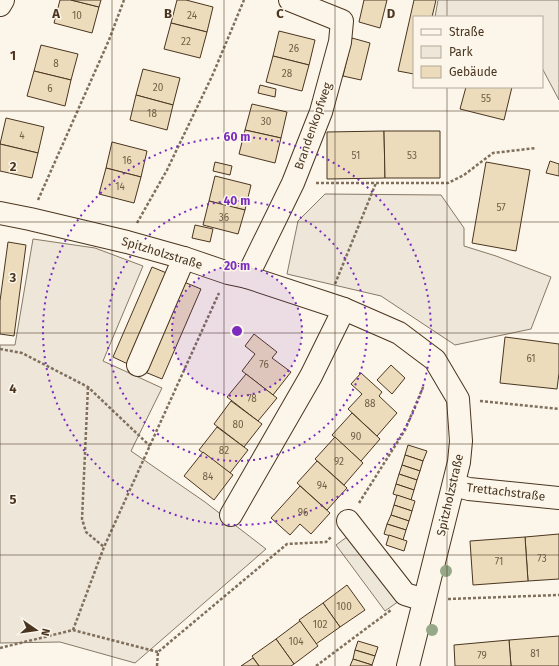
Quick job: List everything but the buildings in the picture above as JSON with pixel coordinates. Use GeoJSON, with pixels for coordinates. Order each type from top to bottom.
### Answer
{"type":"FeatureCollection","features":[{"type":"Feature","properties":{"kind":"street"},"geometry":{"type":"LineString","coordinates":[[0,5],[2,0]]}},
{"type":"Feature","properties":{"kind":"street","name":"Brandenkopfweg"},"geometry":{"type":"LineString","coordinates":[[237,275],[293,183],[321,112],[340,42],[342,21],[290,0]]}},
{"type":"Feature","properties":{"kind":"street","name":"Spitzholzstraße"},"geometry":{"type":"LineString","coordinates":[[0,213],[127,242],[184,258],[335,306],[399,333],[434,360],[458,399],[460,441],[459,462],[408,666]]}},
{"type":"Feature","properties":{"kind":"street"},"geometry":{"type":"LineString","coordinates":[[138,365],[184,258]]}},
{"type":"Feature","properties":{"kind":"street"},"geometry":{"type":"LineString","coordinates":[[231,515],[311,376],[335,306]]}},
{"type":"Feature","properties":{"kind":"street","name":"Trettachstraße"},"geometry":{"type":"LineString","coordinates":[[454,485],[559,498]]}},
{"type":"Feature","properties":{"kind":"street"},"geometry":{"type":"LineString","coordinates":[[348,521],[405,594],[424,600]]}},
{"type":"Feature","properties":{"kind":"path"},"geometry":{"type":"LineString","coordinates":[[30,219],[94,74],[124,0]]}},
{"type":"Feature","properties":{"kind":"path"},"geometry":{"type":"LineString","coordinates":[[127,242],[166,170],[206,87],[244,0]]}},
{"type":"Feature","properties":{"kind":"path"},"geometry":{"type":"LineString","coordinates":[[293,183],[448,183],[464,175],[493,153],[536,148]]}},
{"type":"Feature","properties":{"kind":"path"},"geometry":{"type":"LineString","coordinates":[[335,306],[376,183]]}},
{"type":"Feature","properties":{"kind":"path"},"geometry":{"type":"LineString","coordinates":[[72,630],[104,547],[150,446],[237,275]]}},
{"type":"Feature","properties":{"kind":"path"},"geometry":{"type":"LineString","coordinates":[[0,349],[22,353],[88,387],[150,446]]}},
{"type":"Feature","properties":{"kind":"path"},"geometry":{"type":"LineString","coordinates":[[157,666],[158,652],[287,544],[326,542],[348,521],[405,430],[434,360]]}},
{"type":"Feature","properties":{"kind":"path"},"geometry":{"type":"LineString","coordinates":[[88,387],[82,519],[86,532],[104,547]]}},
{"type":"Feature","properties":{"kind":"path"},"geometry":{"type":"LineString","coordinates":[[458,399],[559,409]]}},
{"type":"Feature","properties":{"kind":"path"},"geometry":{"type":"LineString","coordinates":[[316,666],[395,607],[424,600],[559,595]]}},
{"type":"Feature","properties":{"kind":"path"},"geometry":{"type":"LineString","coordinates":[[0,648],[72,630],[158,652]]}},
{"type":"Feature","properties":{"kind":"green space"},"geometry":{"type":"Polygon","coordinates":[[[438,0],[559,0],[559,100],[543,70],[543,16],[435,16],[438,0]]]}},
{"type":"Feature","properties":{"kind":"green space"},"geometry":{"type":"Polygon","coordinates":[[[325,194],[441,195],[464,228],[464,246],[496,256],[551,277],[531,329],[455,345],[381,296],[287,274],[298,221],[325,194]]]}},
{"type":"Feature","properties":{"kind":"green space"},"geometry":{"type":"Polygon","coordinates":[[[33,239],[95,248],[143,266],[103,361],[162,388],[131,451],[205,502],[266,549],[135,663],[60,642],[0,643],[0,345],[15,345],[33,239]]]}},
{"type":"Feature","properties":{"kind":"shaded area"},"geometry":{"type":"Polygon","coordinates":[[[351,534],[399,601],[385,611],[336,545],[351,534]]]}}]}
